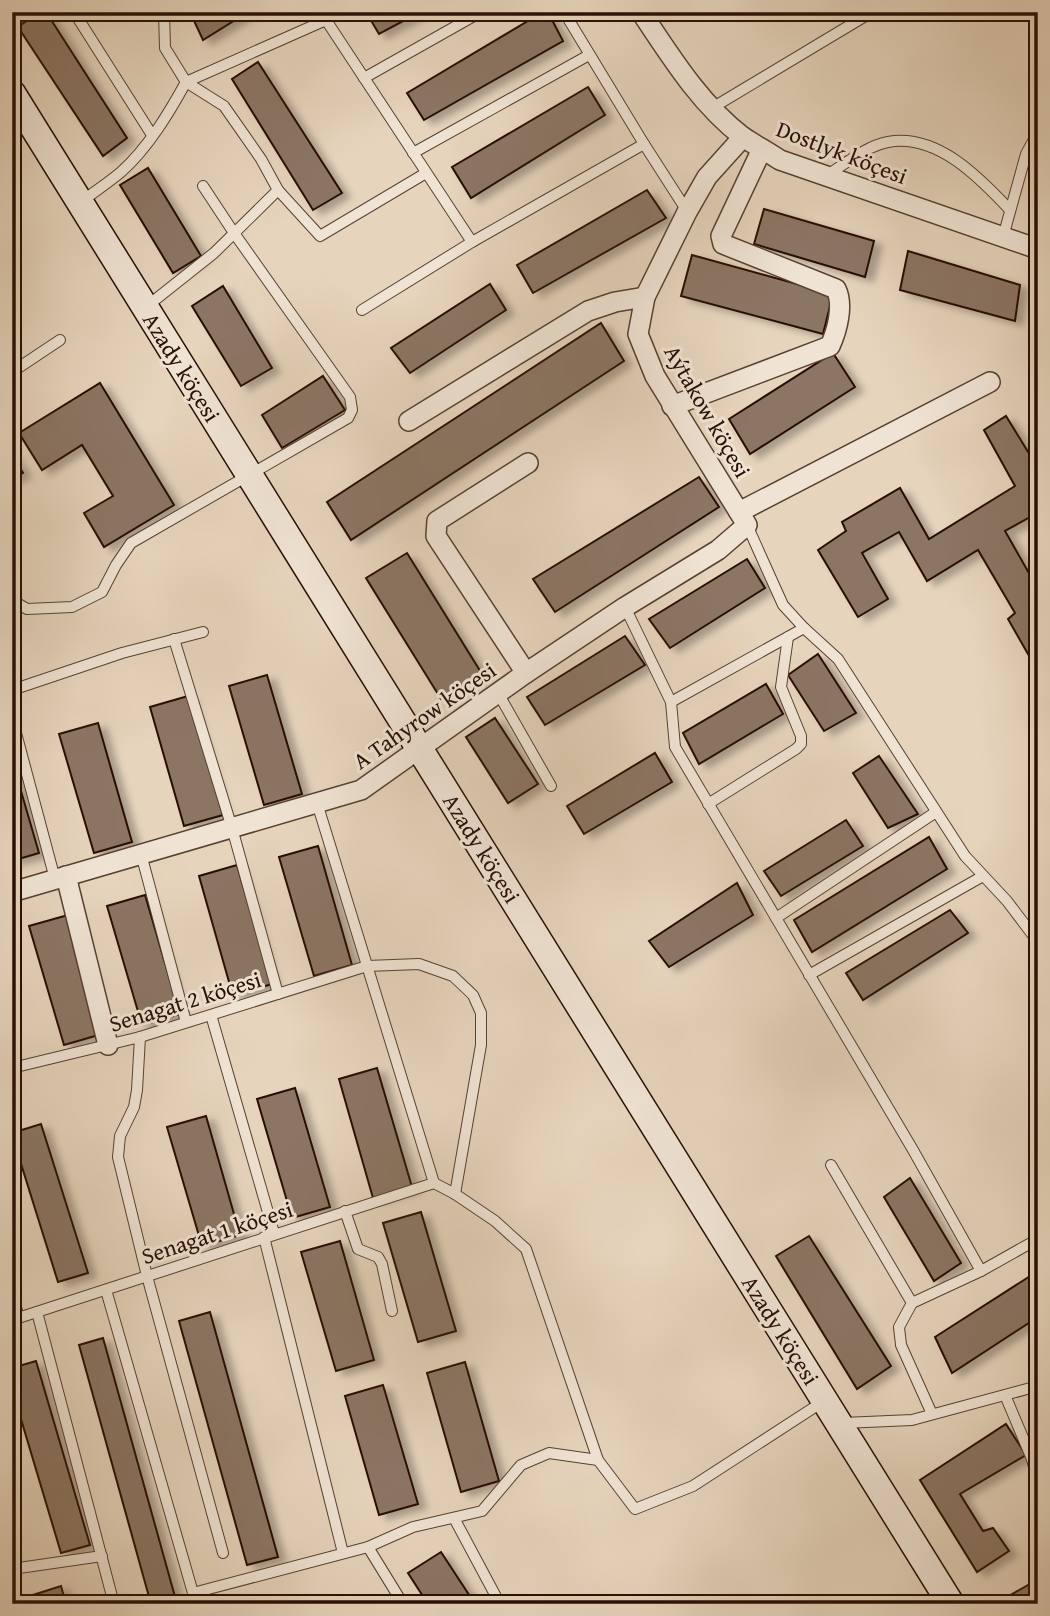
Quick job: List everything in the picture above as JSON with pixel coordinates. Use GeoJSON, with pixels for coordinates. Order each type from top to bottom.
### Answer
{"type":"FeatureCollection","features":[{"type":"Feature","properties":{"kind":"main road","name":"Azady köçesi"},"geometry":{"type":"LineString","coordinates":[[12,93],[951,1604]]}},
{"type":"Feature","properties":{"kind":"street","name":"Dostlyk köçesi"},"geometry":{"type":"LineString","coordinates":[[641,12],[684,76],[712,108],[743,136],[780,160],[1038,250]]}},
{"type":"Feature","properties":{"kind":"street","name":"Aýtakow köçesi"},"geometry":{"type":"LineString","coordinates":[[743,136],[707,177],[687,212],[645,297],[638,334],[655,376],[672,406],[743,519]]}},
{"type":"Feature","properties":{"kind":"street"},"geometry":{"type":"LineString","coordinates":[[672,406],[830,346],[835,336],[840,298],[836,289],[723,244],[721,236],[762,149]]}},
{"type":"Feature","properties":{"kind":"street"},"geometry":{"type":"LineString","coordinates":[[409,421],[588,311],[615,302],[645,297]]}},
{"type":"Feature","properties":{"kind":"street","name":"A Tahyrow köçesi"},"geometry":{"type":"LineString","coordinates":[[12,892],[361,790],[526,673],[625,607],[718,550],[743,519],[990,382]]}},
{"type":"Feature","properties":{"kind":"street"},"geometry":{"type":"LineString","coordinates":[[526,673],[436,536],[437,521],[528,463]]}},
{"type":"Feature","properties":{"kind":"street"},"geometry":{"type":"LineString","coordinates":[[60,878],[108,1045]]}},
{"type":"Feature","properties":{"kind":"lane"},"geometry":{"type":"LineString","coordinates":[[74,12],[152,135]]}},
{"type":"Feature","properties":{"kind":"lane"},"geometry":{"type":"LineString","coordinates":[[164,12],[165,48],[186,82],[224,106],[261,159],[278,190],[320,236],[426,173]]}},
{"type":"Feature","properties":{"kind":"lane"},"geometry":{"type":"LineString","coordinates":[[364,78],[481,12]]}},
{"type":"Feature","properties":{"kind":"lane"},"geometry":{"type":"LineString","coordinates":[[564,12],[687,212]]}},
{"type":"Feature","properties":{"kind":"lane"},"geometry":{"type":"LineString","coordinates":[[712,108],[872,12]]}},
{"type":"Feature","properties":{"kind":"lane"},"geometry":{"type":"LineString","coordinates":[[80,203],[123,170],[171,109],[186,82],[328,16],[364,78],[472,242]]}},
{"type":"Feature","properties":{"kind":"lane"},"geometry":{"type":"LineString","coordinates":[[413,153],[589,54]]}},
{"type":"Feature","properties":{"kind":"lane"},"geometry":{"type":"LineString","coordinates":[[1003,237],[1026,153],[1038,132]]}},
{"type":"Feature","properties":{"kind":"lane"},"geometry":{"type":"LineString","coordinates":[[826,176],[872,148],[888,142],[912,141],[955,158],[984,182],[1010,210]]}},
{"type":"Feature","properties":{"kind":"lane"},"geometry":{"type":"LineString","coordinates":[[362,310],[472,242],[644,144]]}},
{"type":"Feature","properties":{"kind":"lane"},"geometry":{"type":"LineString","coordinates":[[12,600],[27,609],[72,607],[102,592],[131,543],[348,418],[352,410],[350,397],[233,233],[203,186]]}},
{"type":"Feature","properties":{"kind":"lane"},"geometry":{"type":"LineString","coordinates":[[146,308],[214,253],[278,190]]}},
{"type":"Feature","properties":{"kind":"lane"},"geometry":{"type":"LineString","coordinates":[[12,372],[60,340]]}},
{"type":"Feature","properties":{"kind":"lane"},"geometry":{"type":"LineString","coordinates":[[743,519],[783,606],[838,659],[965,856],[1007,901],[1038,942]]}},
{"type":"Feature","properties":{"kind":"lane"},"geometry":{"type":"LineString","coordinates":[[625,607],[671,702],[675,747],[981,1270]]}},
{"type":"Feature","properties":{"kind":"lane"},"geometry":{"type":"LineString","coordinates":[[671,702],[804,628]]}},
{"type":"Feature","properties":{"kind":"lane"},"geometry":{"type":"LineString","coordinates":[[12,691],[122,653],[204,632]]}},
{"type":"Feature","properties":{"kind":"lane"},"geometry":{"type":"LineString","coordinates":[[708,804],[801,744],[801,736],[781,687],[788,637]]}},
{"type":"Feature","properties":{"kind":"lane"},"geometry":{"type":"LineString","coordinates":[[174,639],[232,828],[278,994]]}},
{"type":"Feature","properties":{"kind":"lane"},"geometry":{"type":"LineString","coordinates":[[498,694],[551,786]]}},
{"type":"Feature","properties":{"kind":"lane"},"geometry":{"type":"LineString","coordinates":[[12,718],[60,878]]}},
{"type":"Feature","properties":{"kind":"lane"},"geometry":{"type":"LineString","coordinates":[[317,803],[434,1183],[495,1221],[526,1249],[598,1460],[635,1509],[693,1486],[825,1401]]}},
{"type":"Feature","properties":{"kind":"lane"},"geometry":{"type":"LineString","coordinates":[[776,918],[936,812]]}},
{"type":"Feature","properties":{"kind":"lane"},"geometry":{"type":"LineString","coordinates":[[141,854],[187,1022]]}},
{"type":"Feature","properties":{"kind":"lane"},"geometry":{"type":"LineString","coordinates":[[810,975],[983,876]]}},
{"type":"Feature","properties":{"kind":"lane","name":"Senagat 2 köçesi"},"geometry":{"type":"LineString","coordinates":[[12,1068],[140,1037],[367,966],[419,964],[453,976],[473,995],[481,1013],[481,1045],[455,1194]]}},
{"type":"Feature","properties":{"kind":"lane"},"geometry":{"type":"LineString","coordinates":[[211,1015],[269,1235],[343,1553]]}},
{"type":"Feature","properties":{"kind":"lane"},"geometry":{"type":"LineString","coordinates":[[140,1037],[134,1107],[120,1136],[118,1157],[147,1276],[223,1552]]}},
{"type":"Feature","properties":{"kind":"lane"},"geometry":{"type":"LineString","coordinates":[[831,1166],[912,1303]]}},
{"type":"Feature","properties":{"kind":"lane","name":"Senagat 1 köçesi"},"geometry":{"type":"LineString","coordinates":[[16,1319],[434,1183]]}},
{"type":"Feature","properties":{"kind":"lane"},"geometry":{"type":"LineString","coordinates":[[345,1211],[358,1249],[378,1257],[382,1264],[392,1311]]}},
{"type":"Feature","properties":{"kind":"lane"},"geometry":{"type":"LineString","coordinates":[[932,1414],[901,1345],[899,1327],[912,1303],[1038,1239]]}},
{"type":"Feature","properties":{"kind":"lane"},"geometry":{"type":"LineString","coordinates":[[106,1290],[193,1592],[191,1604]]}},
{"type":"Feature","properties":{"kind":"lane"},"geometry":{"type":"LineString","coordinates":[[12,1296],[16,1319]]}},
{"type":"Feature","properties":{"kind":"lane"},"geometry":{"type":"LineString","coordinates":[[37,1312],[114,1604]]}},
{"type":"Feature","properties":{"kind":"lane"},"geometry":{"type":"LineString","coordinates":[[839,1424],[912,1420],[1038,1387]]}},
{"type":"Feature","properties":{"kind":"lane"},"geometry":{"type":"LineString","coordinates":[[1005,1395],[1032,1459],[1038,1483]]}},
{"type":"Feature","properties":{"kind":"lane"},"geometry":{"type":"LineString","coordinates":[[193,1592],[368,1547],[413,1527],[482,1511],[521,1465],[549,1453],[598,1460]]}},
{"type":"Feature","properties":{"kind":"lane"},"geometry":{"type":"LineString","coordinates":[[454,1518],[500,1604]]}},
{"type":"Feature","properties":{"kind":"lane"},"geometry":{"type":"LineString","coordinates":[[368,1547],[403,1604]]}},
{"type":"Feature","properties":{"kind":"lane"},"geometry":{"type":"LineString","coordinates":[[12,1569],[102,1556]]}},
{"type":"Feature","properties":{"kind":"building"},"geometry":{"type":"Polygon","coordinates":[[[39,12],[46,12],[127,138],[103,156],[18,27],[39,12]]]}},
{"type":"Feature","properties":{"kind":"building"},"geometry":{"type":"Polygon","coordinates":[[[190,12],[248,12],[203,40],[190,12]]]}},
{"type":"Feature","properties":{"kind":"building"},"geometry":{"type":"Polygon","coordinates":[[[366,12],[420,12],[379,34],[366,12]]]}},
{"type":"Feature","properties":{"kind":"building"},"geometry":{"type":"Polygon","coordinates":[[[543,12],[548,12],[563,41],[424,120],[407,93],[543,12]]]}},
{"type":"Feature","properties":{"kind":"building"},"geometry":{"type":"Polygon","coordinates":[[[258,62],[342,193],[313,210],[232,79],[258,62]]]}},
{"type":"Feature","properties":{"kind":"building"},"geometry":{"type":"Polygon","coordinates":[[[588,87],[605,115],[471,198],[452,167],[588,87]]]}},
{"type":"Feature","properties":{"kind":"building"},"geometry":{"type":"Polygon","coordinates":[[[148,168],[201,256],[173,273],[120,185],[148,168]]]}},
{"type":"Feature","properties":{"kind":"building"},"geometry":{"type":"Polygon","coordinates":[[[647,190],[666,218],[533,293],[517,265],[647,190]]]}},
{"type":"Feature","properties":{"kind":"building"},"geometry":{"type":"Polygon","coordinates":[[[764,209],[874,241],[865,277],[754,244],[764,209]]]}},
{"type":"Feature","properties":{"kind":"building"},"geometry":{"type":"Polygon","coordinates":[[[908,251],[1020,285],[1015,321],[900,290],[908,251]]]}},
{"type":"Feature","properties":{"kind":"building"},"geometry":{"type":"Polygon","coordinates":[[[692,255],[833,294],[823,334],[681,296],[692,255]]]}},
{"type":"Feature","properties":{"kind":"building"},"geometry":{"type":"Polygon","coordinates":[[[490,284],[506,310],[410,373],[391,348],[490,284]]]}},
{"type":"Feature","properties":{"kind":"building"},"geometry":{"type":"Polygon","coordinates":[[[223,286],[272,368],[241,386],[192,306],[223,286]]]}},
{"type":"Feature","properties":{"kind":"building"},"geometry":{"type":"Polygon","coordinates":[[[601,323],[624,361],[351,540],[327,502],[601,323]]]}},
{"type":"Feature","properties":{"kind":"building"},"geometry":{"type":"Polygon","coordinates":[[[833,353],[855,387],[750,454],[729,419],[833,353]]]}},
{"type":"Feature","properties":{"kind":"building"},"geometry":{"type":"Polygon","coordinates":[[[323,376],[345,410],[282,448],[262,415],[323,376]]]}},
{"type":"Feature","properties":{"kind":"building"},"geometry":{"type":"Polygon","coordinates":[[[100,383],[174,505],[104,547],[84,513],[113,496],[82,445],[42,470],[19,433],[100,383]]]}},
{"type":"Feature","properties":{"kind":"building"},"geometry":{"type":"Polygon","coordinates":[[[1006,416],[1038,468],[1038,526],[1032,516],[1005,531],[1038,589],[1038,646],[1028,654],[1008,619],[1015,613],[978,550],[927,581],[899,532],[862,553],[888,599],[858,617],[818,550],[846,531],[842,522],[900,488],[929,539],[1015,486],[984,430],[1006,416]]]}},
{"type":"Feature","properties":{"kind":"building"},"geometry":{"type":"Polygon","coordinates":[[[12,455],[23,473],[12,479],[12,455]]]}},
{"type":"Feature","properties":{"kind":"building"},"geometry":{"type":"Polygon","coordinates":[[[699,477],[719,507],[555,612],[533,579],[699,477]]]}},
{"type":"Feature","properties":{"kind":"building"},"geometry":{"type":"Polygon","coordinates":[[[407,553],[482,674],[441,699],[366,578],[407,553]]]}},
{"type":"Feature","properties":{"kind":"building"},"geometry":{"type":"Polygon","coordinates":[[[747,559],[765,588],[670,648],[649,619],[747,559]]]}},
{"type":"Feature","properties":{"kind":"building"},"geometry":{"type":"Polygon","coordinates":[[[625,636],[645,665],[545,725],[527,697],[625,636]]]}},
{"type":"Feature","properties":{"kind":"building"},"geometry":{"type":"Polygon","coordinates":[[[818,654],[856,713],[824,731],[788,675],[818,654]]]}},
{"type":"Feature","properties":{"kind":"building"},"geometry":{"type":"Polygon","coordinates":[[[267,675],[302,794],[264,805],[229,686],[267,675]]]}},
{"type":"Feature","properties":{"kind":"building"},"geometry":{"type":"Polygon","coordinates":[[[766,684],[783,714],[699,764],[683,733],[766,684]]]}},
{"type":"Feature","properties":{"kind":"building"},"geometry":{"type":"Polygon","coordinates":[[[188,696],[223,815],[184,826],[150,707],[188,696]]]}},
{"type":"Feature","properties":{"kind":"building"},"geometry":{"type":"Polygon","coordinates":[[[495,718],[538,784],[508,803],[466,737],[495,718]]]}},
{"type":"Feature","properties":{"kind":"building"},"geometry":{"type":"Polygon","coordinates":[[[98,723],[132,842],[94,853],[59,734],[98,723]]]}},
{"type":"Feature","properties":{"kind":"building"},"geometry":{"type":"Polygon","coordinates":[[[655,753],[672,782],[584,834],[567,806],[655,753]]]}},
{"type":"Feature","properties":{"kind":"building"},"geometry":{"type":"Polygon","coordinates":[[[879,756],[918,814],[888,828],[853,773],[879,756]]]}},
{"type":"Feature","properties":{"kind":"building"},"geometry":{"type":"Polygon","coordinates":[[[12,760],[39,853],[12,861],[12,760]]]}},
{"type":"Feature","properties":{"kind":"building"},"geometry":{"type":"Polygon","coordinates":[[[846,820],[863,846],[781,896],[764,871],[846,820]]]}},
{"type":"Feature","properties":{"kind":"building"},"geometry":{"type":"Polygon","coordinates":[[[929,837],[947,869],[812,952],[794,920],[929,837]]]}},
{"type":"Feature","properties":{"kind":"building"},"geometry":{"type":"Polygon","coordinates":[[[318,846],[352,965],[314,976],[279,857],[318,846]]]}},
{"type":"Feature","properties":{"kind":"building"},"geometry":{"type":"Polygon","coordinates":[[[237,865],[272,984],[233,996],[199,876],[237,865]]]}},
{"type":"Feature","properties":{"kind":"building"},"geometry":{"type":"Polygon","coordinates":[[[737,883],[753,915],[669,967],[649,941],[737,883]]]}},
{"type":"Feature","properties":{"kind":"building"},"geometry":{"type":"Polygon","coordinates":[[[145,895],[180,1014],[142,1025],[107,906],[145,895]]]}},
{"type":"Feature","properties":{"kind":"building"},"geometry":{"type":"Polygon","coordinates":[[[950,910],[968,933],[863,1000],[846,973],[950,910]]]}},
{"type":"Feature","properties":{"kind":"building"},"geometry":{"type":"Polygon","coordinates":[[[68,915],[102,1034],[64,1045],[29,926],[68,915]]]}},
{"type":"Feature","properties":{"kind":"building"},"geometry":{"type":"Polygon","coordinates":[[[377,1068],[412,1187],[373,1198],[339,1079],[377,1068]]]}},
{"type":"Feature","properties":{"kind":"building"},"geometry":{"type":"Polygon","coordinates":[[[295,1088],[330,1207],[292,1218],[257,1099],[295,1088]]]}},
{"type":"Feature","properties":{"kind":"building"},"geometry":{"type":"Polygon","coordinates":[[[206,1116],[240,1235],[202,1246],[167,1127],[206,1116]]]}},
{"type":"Feature","properties":{"kind":"building"},"geometry":{"type":"Polygon","coordinates":[[[41,1124],[88,1273],[58,1282],[12,1135],[41,1124]]]}},
{"type":"Feature","properties":{"kind":"building"},"geometry":{"type":"Polygon","coordinates":[[[910,1178],[961,1263],[934,1281],[884,1197],[910,1178]]]}},
{"type":"Feature","properties":{"kind":"building"},"geometry":{"type":"Polygon","coordinates":[[[421,1212],[456,1331],[418,1342],[383,1223],[421,1212]]]}},
{"type":"Feature","properties":{"kind":"building"},"geometry":{"type":"Polygon","coordinates":[[[809,1236],[891,1366],[857,1389],[776,1256],[809,1236]]]}},
{"type":"Feature","properties":{"kind":"building"},"geometry":{"type":"Polygon","coordinates":[[[340,1241],[374,1360],[336,1371],[301,1252],[340,1241]]]}},
{"type":"Feature","properties":{"kind":"building"},"geometry":{"type":"Polygon","coordinates":[[[1038,1271],[1038,1317],[952,1373],[935,1337],[1038,1271]]]}},
{"type":"Feature","properties":{"kind":"building"},"geometry":{"type":"Polygon","coordinates":[[[210,1312],[278,1557],[247,1565],[179,1321],[210,1312]]]}},
{"type":"Feature","properties":{"kind":"building"},"geometry":{"type":"Polygon","coordinates":[[[103,1338],[177,1604],[151,1604],[79,1345],[103,1338]]]}},
{"type":"Feature","properties":{"kind":"building"},"geometry":{"type":"Polygon","coordinates":[[[36,1361],[90,1545],[61,1553],[12,1389],[12,1368],[36,1361]]]}},
{"type":"Feature","properties":{"kind":"building"},"geometry":{"type":"Polygon","coordinates":[[[465,1362],[499,1481],[461,1492],[427,1373],[465,1362]]]}},
{"type":"Feature","properties":{"kind":"building"},"geometry":{"type":"Polygon","coordinates":[[[383,1385],[418,1504],[379,1515],[345,1396],[383,1385]]]}},
{"type":"Feature","properties":{"kind":"building"},"geometry":{"type":"Polygon","coordinates":[[[1006,1424],[1026,1455],[960,1494],[983,1531],[993,1528],[1009,1551],[977,1572],[920,1480],[1006,1424]]]}},
{"type":"Feature","properties":{"kind":"building"},"geometry":{"type":"Polygon","coordinates":[[[441,1552],[475,1604],[428,1604],[408,1573],[441,1552]]]}},
{"type":"Feature","properties":{"kind":"building"},"geometry":{"type":"Polygon","coordinates":[[[1035,1581],[1038,1585],[1038,1604],[1002,1604],[1000,1601],[1035,1581]]]}},
{"type":"Feature","properties":{"kind":"building"},"geometry":{"type":"Polygon","coordinates":[[[61,1586],[66,1604],[36,1604],[33,1595],[61,1586]]]}}]}
